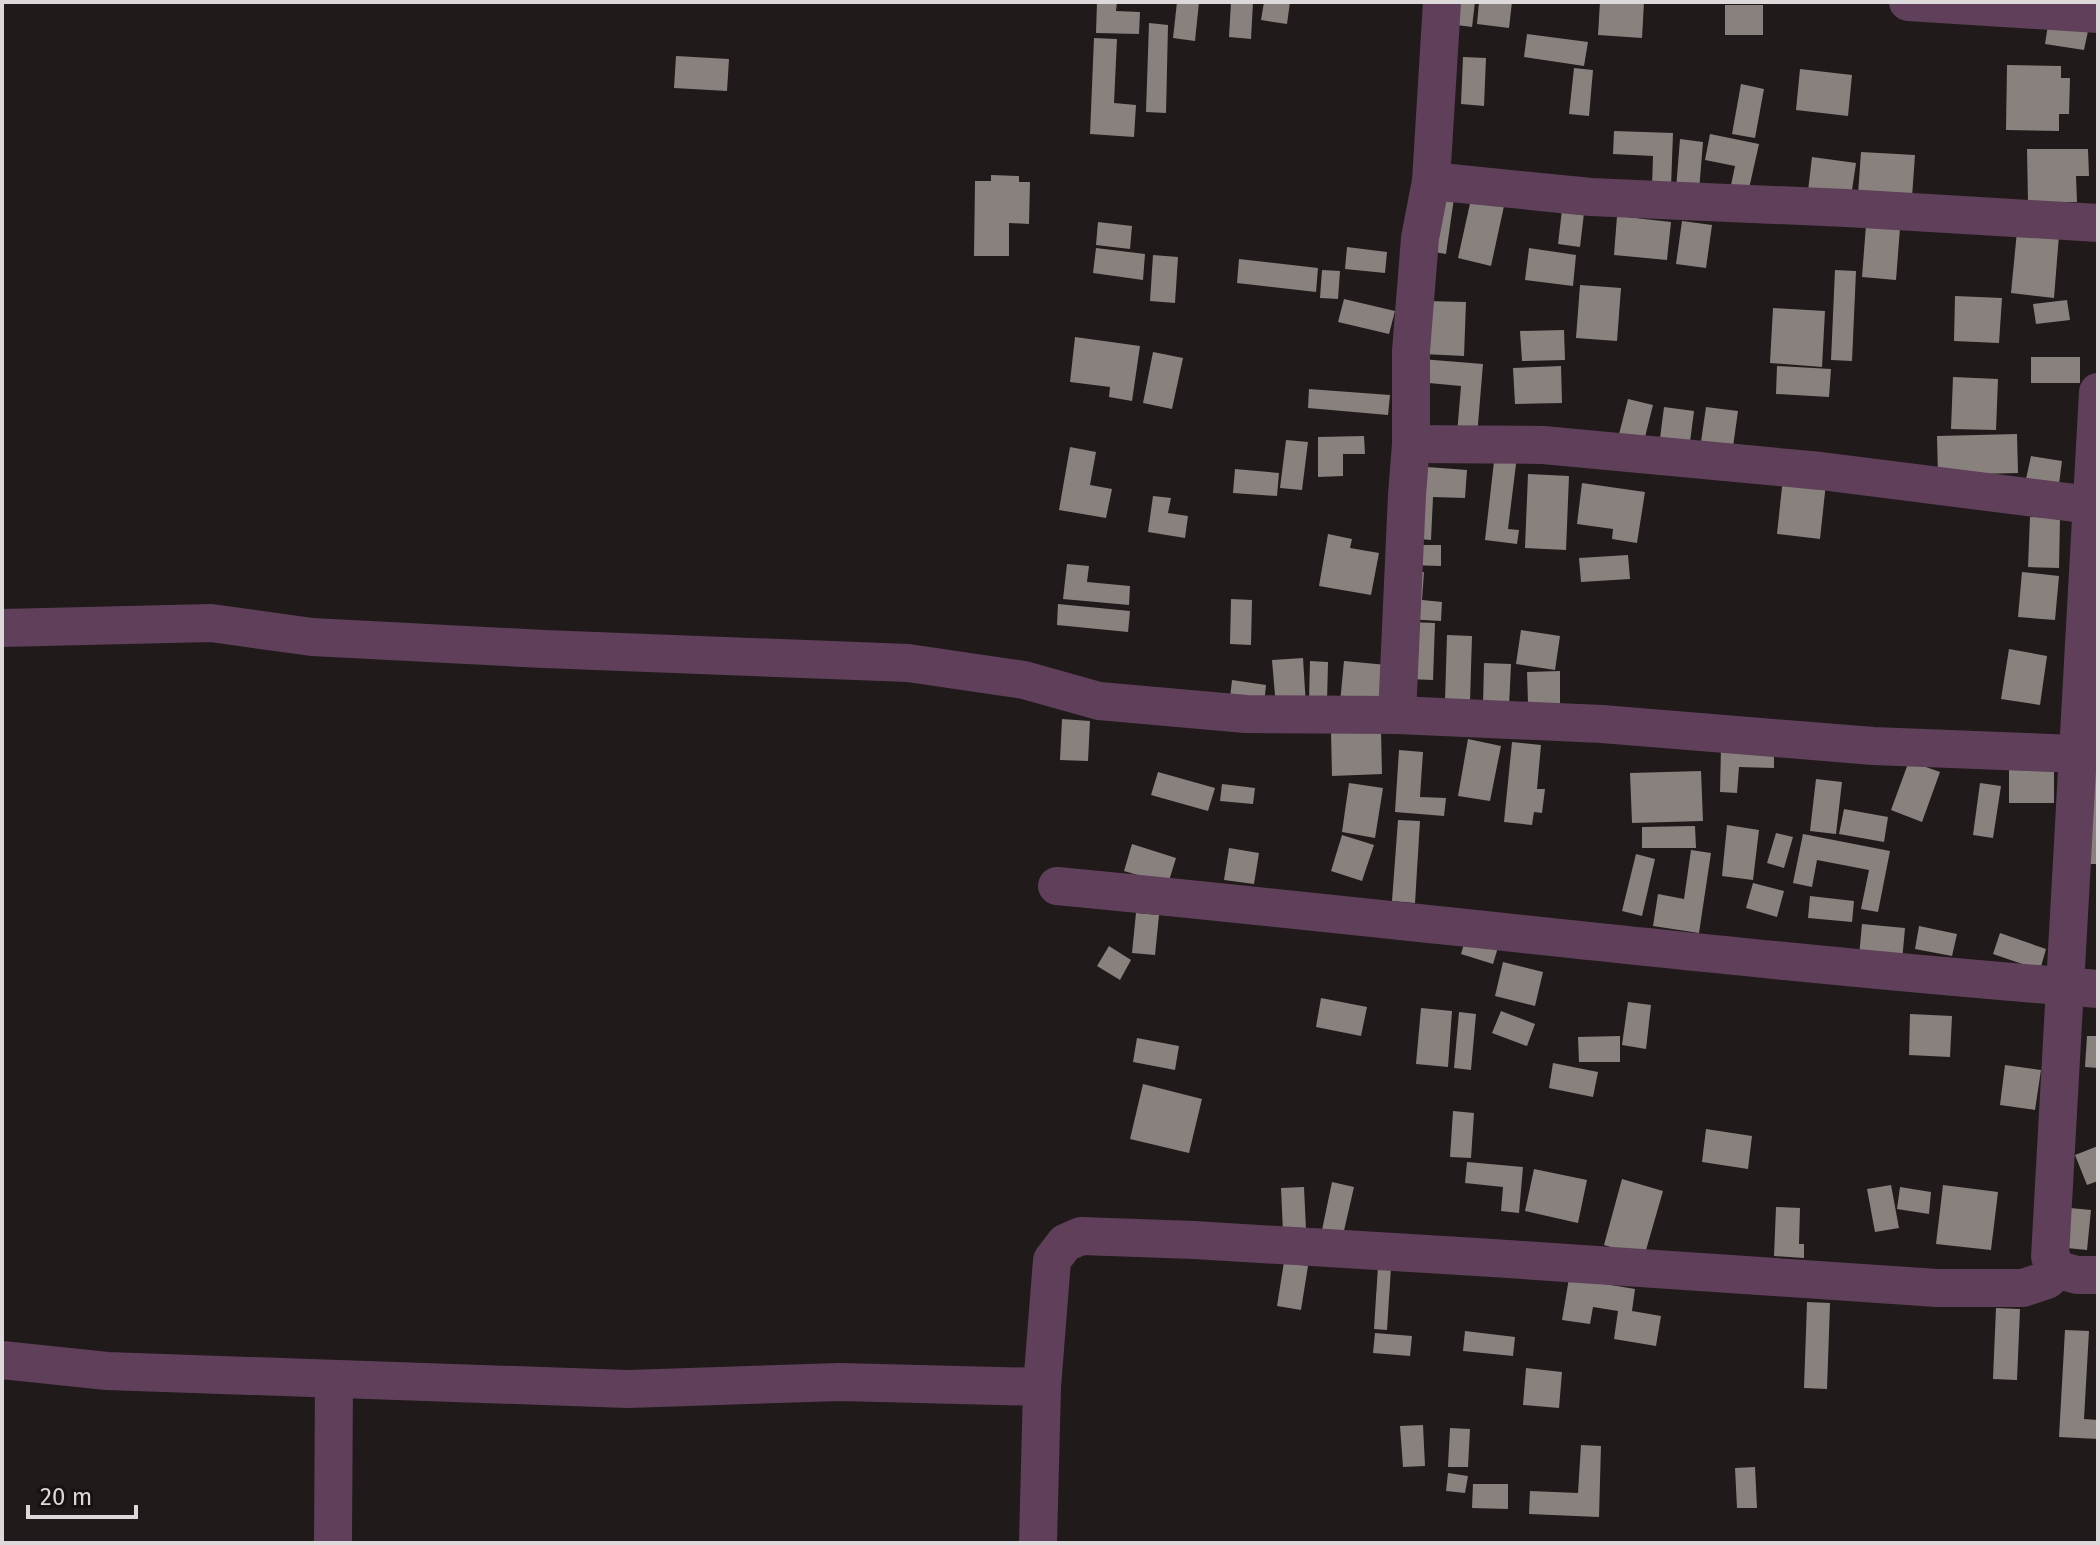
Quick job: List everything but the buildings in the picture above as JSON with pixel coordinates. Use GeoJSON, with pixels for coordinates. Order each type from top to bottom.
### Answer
{"type":"FeatureCollection","features":[{"type":"Feature","properties":{"kind":"street"},"geometry":{"type":"LineString","coordinates":[[1397,715],[1411,444],[1411,351],[1420,238],[1431,181],[1442,2]]}},
{"type":"Feature","properties":{"kind":"street"},"geometry":{"type":"LineString","coordinates":[[1908,2],[2098,14]]}},
{"type":"Feature","properties":{"kind":"street"},"geometry":{"type":"LineString","coordinates":[[1431,181],[1591,197],[2098,223]]}},
{"type":"Feature","properties":{"kind":"street"},"geometry":{"type":"LineString","coordinates":[[2098,392],[2085,748],[2082,988],[2050,1257],[2059,1270],[2077,1275],[2098,1275]]}},
{"type":"Feature","properties":{"kind":"street"},"geometry":{"type":"LineString","coordinates":[[1411,444],[1543,445],[1821,471],[2094,506]]}},
{"type":"Feature","properties":{"kind":"street"},"geometry":{"type":"LineString","coordinates":[[2,628],[211,623],[312,637],[908,663],[1024,680],[1099,701],[1246,714],[1397,715],[1602,724],[1873,746],[2085,748]]}},
{"type":"Feature","properties":{"kind":"street"},"geometry":{"type":"LineString","coordinates":[[1057,886],[1270,906],[1567,940],[2082,988]]}},
{"type":"Feature","properties":{"kind":"street"},"geometry":{"type":"LineString","coordinates":[[1038,1543],[1042,1387],[1052,1260],[1065,1243],[1081,1236],[1445,1255],[1937,1288],[2023,1288],[2047,1280],[2059,1270]]}},
{"type":"Feature","properties":{"kind":"street"},"geometry":{"type":"LineString","coordinates":[[2,1360],[107,1371],[628,1389],[840,1382],[1042,1387]]}},
{"type":"Feature","properties":{"kind":"street"},"geometry":{"type":"LineString","coordinates":[[333,1543],[334,1379]]}}]}
